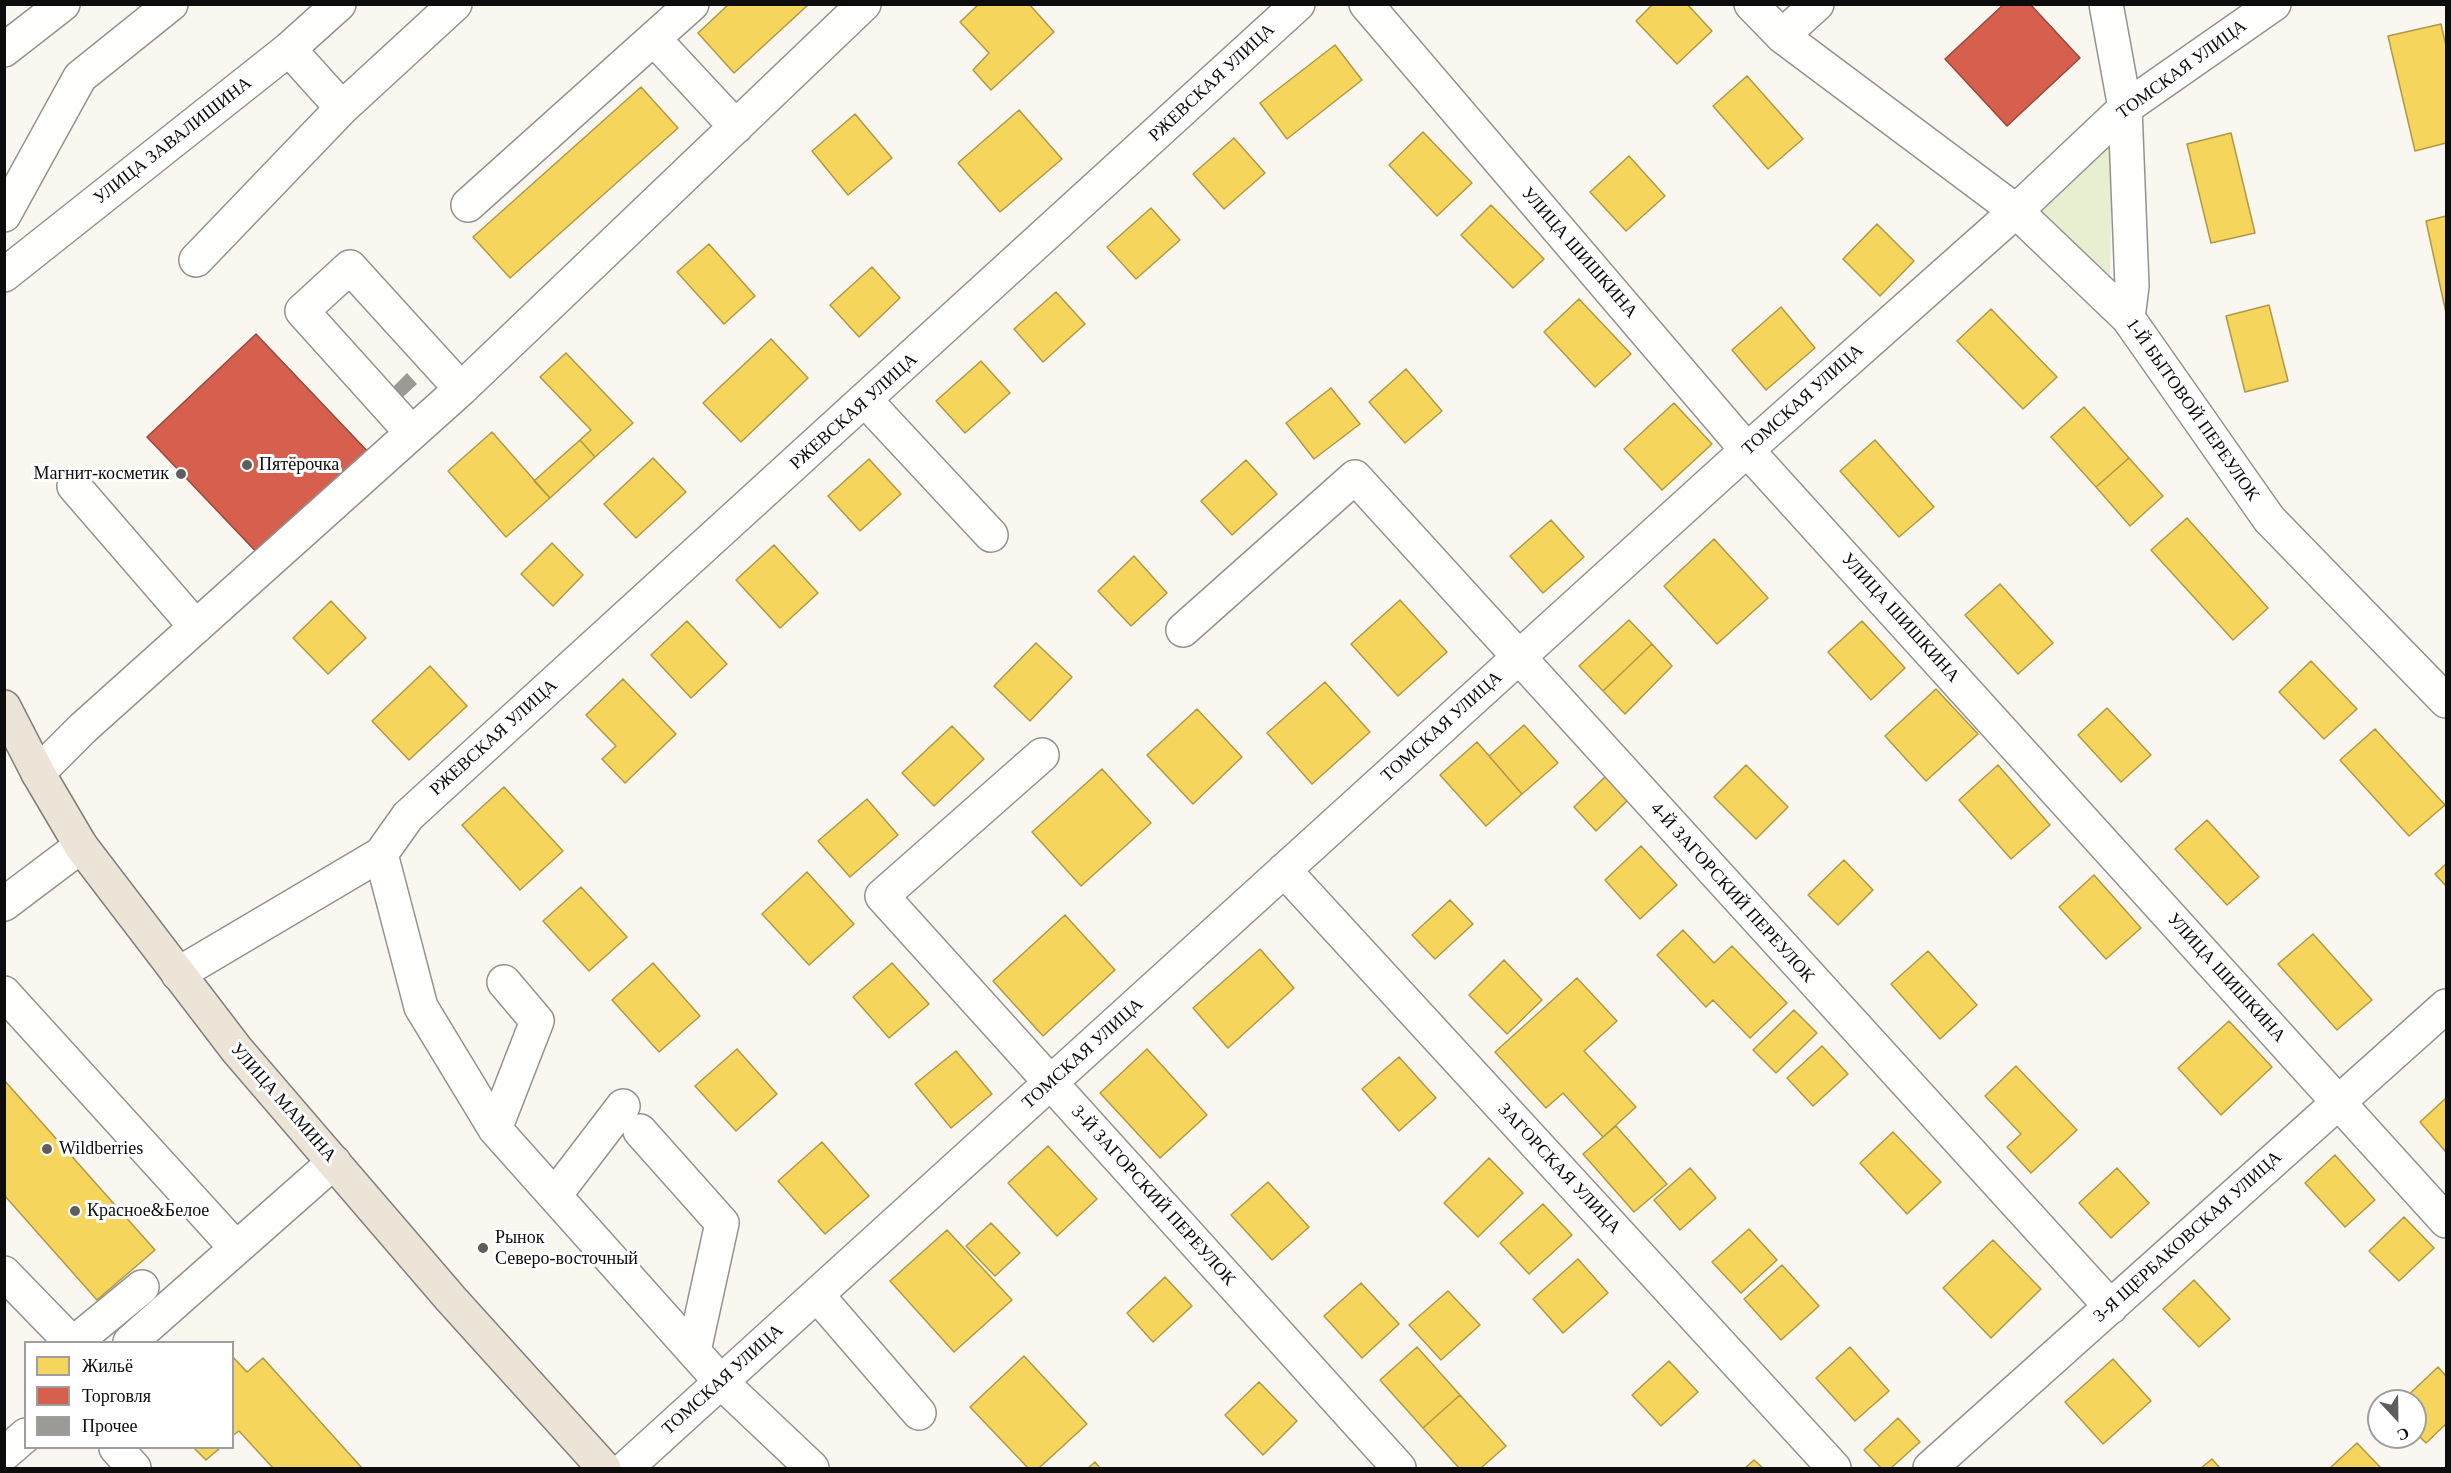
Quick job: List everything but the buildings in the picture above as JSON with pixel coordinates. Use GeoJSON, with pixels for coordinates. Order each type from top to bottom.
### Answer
{"type":"FeatureCollection","features":[{"type":"Feature","properties":{"kind":"main road","name":"УЛИЦА МАМИНА"},"geometry":{"type":"LineString","coordinates":[[4,707],[38,773],[81,846],[237,1050],[451,1299],[604,1468]]}},
{"type":"Feature","properties":{"kind":"street"},"geometry":{"type":"LineString","coordinates":[[4,50],[63,4]]}},
{"type":"Feature","properties":{"kind":"street"},"geometry":{"type":"LineString","coordinates":[[4,215],[80,78],[134,16],[171,4]]}},
{"type":"Feature","properties":{"kind":"street","name":"УЛИЦА ЗАВАЛИШИНА"},"geometry":{"type":"LineString","coordinates":[[4,275],[289,49],[339,4]]}},
{"type":"Feature","properties":{"kind":"street"},"geometry":{"type":"LineString","coordinates":[[196,260],[342,108],[455,4]]}},
{"type":"Feature","properties":{"kind":"street"},"geometry":{"type":"LineString","coordinates":[[468,205],[692,4]]}},
{"type":"Feature","properties":{"kind":"street"},"geometry":{"type":"LineString","coordinates":[[38,773],[83,728],[461,389],[864,4]]}},
{"type":"Feature","properties":{"kind":"street","name":"РЖЕВСКАЯ УЛИЦА"},"geometry":{"type":"LineString","coordinates":[[381,854],[408,816],[866,401],[1298,4]]}},
{"type":"Feature","properties":{"kind":"street","name":"УЛИЦА ШИШКИНА"},"geometry":{"type":"LineString","coordinates":[[1366,4],[1747,450],[2446,1221]]}},
{"type":"Feature","properties":{"kind":"street","name":"1-Й БЫТОВОЙ ПЕРЕУЛОК"},"geometry":{"type":"LineString","coordinates":[[1751,4],[1782,36],[2016,211],[2128,318],[2270,519],[2446,701]]}},
{"type":"Feature","properties":{"kind":"street"},"geometry":{"type":"LineString","coordinates":[[1782,36],[1817,4]]}},
{"type":"Feature","properties":{"kind":"street"},"geometry":{"type":"LineString","coordinates":[[2106,4],[2125,108],[2132,286],[2128,318]]}},
{"type":"Feature","properties":{"kind":"street","name":"ТОМСКАЯ УЛИЦА"},"geometry":{"type":"LineString","coordinates":[[626,1468],[1747,450],[2016,211],[2125,108],[2274,4]]}},
{"type":"Feature","properties":{"kind":"street"},"geometry":{"type":"LineString","coordinates":[[654,39],[736,126]]}},
{"type":"Feature","properties":{"kind":"street"},"geometry":{"type":"LineString","coordinates":[[289,49],[342,108]]}},
{"type":"Feature","properties":{"kind":"street"},"geometry":{"type":"LineString","coordinates":[[412,433],[302,311],[350,267],[461,389]]}},
{"type":"Feature","properties":{"kind":"street"},"geometry":{"type":"LineString","coordinates":[[866,401],[991,535]]}},
{"type":"Feature","properties":{"kind":"street","name":"4-Й ЗАГОРСКИЙ ПЕРЕУЛОК"},"geometry":{"type":"LineString","coordinates":[[1183,630],[1355,477],[2110,1307]]}},
{"type":"Feature","properties":{"kind":"street"},"geometry":{"type":"LineString","coordinates":[[74,486],[196,627]]}},
{"type":"Feature","properties":{"kind":"street","name":"3-Й ЗАГОРСКИЙ ПЕРЕУЛОК"},"geometry":{"type":"LineString","coordinates":[[1042,755],[882,896],[1399,1468]]}},
{"type":"Feature","properties":{"kind":"street"},"geometry":{"type":"LineString","coordinates":[[4,904],[81,846]]}},
{"type":"Feature","properties":{"kind":"street"},"geometry":{"type":"LineString","coordinates":[[178,974],[381,854],[421,1007],[495,1129],[721,1382],[812,1468]]}},
{"type":"Feature","properties":{"kind":"street","name":"ЗАГОРСКАЯ УЛИЦА"},"geometry":{"type":"LineString","coordinates":[[1284,870],[1834,1468]]}},
{"type":"Feature","properties":{"kind":"street"},"geometry":{"type":"LineString","coordinates":[[495,1129],[537,1021],[504,982]]}},
{"type":"Feature","properties":{"kind":"street"},"geometry":{"type":"LineString","coordinates":[[4,993],[237,1248]]}},
{"type":"Feature","properties":{"kind":"street","name":"3-Я ЩЕРБАКОВСКАЯ УЛИЦА"},"geometry":{"type":"LineString","coordinates":[[1930,1468],[2446,1006]]}},
{"type":"Feature","properties":{"kind":"street"},"geometry":{"type":"LineString","coordinates":[[555,1195],[631,1119],[722,1223],[694,1351]]}},
{"type":"Feature","properties":{"kind":"street"},"geometry":{"type":"LineString","coordinates":[[131,1341],[334,1162]]}},
{"type":"Feature","properties":{"kind":"street"},"geometry":{"type":"LineString","coordinates":[[4,1273],[72,1341]]}},
{"type":"Feature","properties":{"kind":"street"},"geometry":{"type":"LineString","coordinates":[[74,1341],[142,1287]]}},
{"type":"Feature","properties":{"kind":"street"},"geometry":{"type":"LineString","coordinates":[[817,1295],[920,1413]]}},
{"type":"Feature","properties":{"kind":"street"},"geometry":{"type":"LineString","coordinates":[[4,1454],[24,1437]]}},
{"type":"Feature","properties":{"kind":"street"},"geometry":{"type":"LineString","coordinates":[[117,1449],[134,1468]]}},
{"type":"Feature","properties":{"kind":"green space"},"geometry":{"type":"Polygon","coordinates":[[[2112,137],[2110,275],[2034,211],[2112,137]]]}},
{"type":"Feature","properties":{"kind":"place","name":"Пятёрочка"},"geometry":{"type":"Point","coordinates":[247,465]}},
{"type":"Feature","properties":{"kind":"place","name":"Магнит-косметик"},"geometry":{"type":"Point","coordinates":[181,474]}},
{"type":"Feature","properties":{"kind":"place","name":"Wildberries"},"geometry":{"type":"Point","coordinates":[47,1149]}},
{"type":"Feature","properties":{"kind":"place","name":"Красное&Белое"},"geometry":{"type":"Point","coordinates":[75,1211]}},
{"type":"Feature","properties":{"kind":"place","name":"Рынок Северо-восточный"},"geometry":{"type":"Point","coordinates":[483,1248]}}]}
